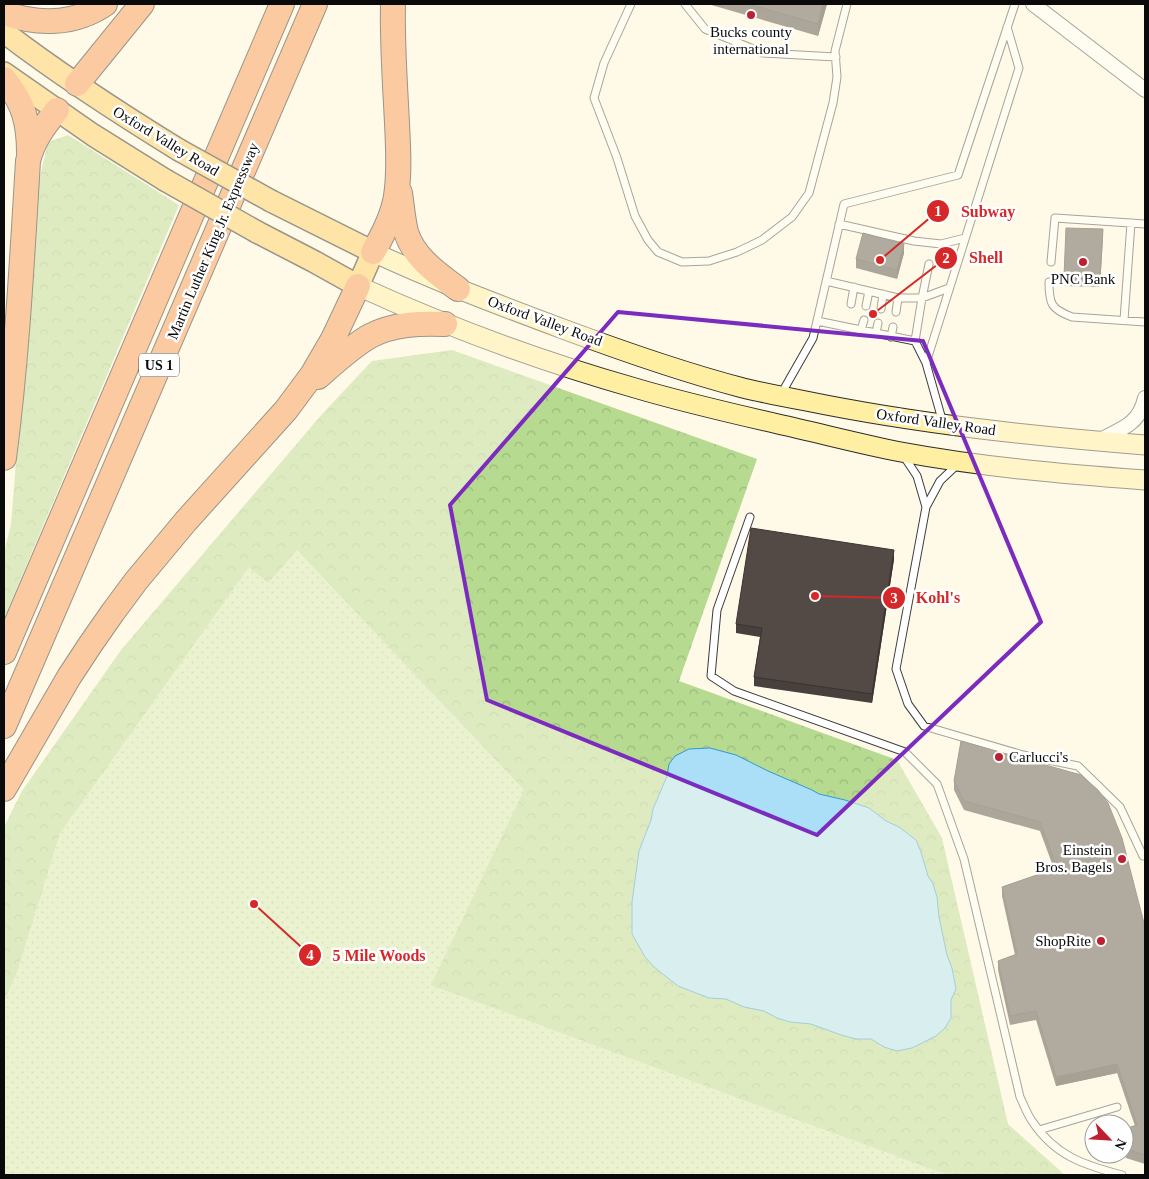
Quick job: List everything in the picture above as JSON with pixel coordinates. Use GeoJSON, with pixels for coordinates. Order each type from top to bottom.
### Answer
{"type":"FeatureCollection","features":[{"type":"Feature","properties":{"kind":"highway"},"geometry":{"type":"LineString","coordinates":[[4,13],[30,20],[59,21],[86,15],[105,4]]}},
{"type":"Feature","properties":{"kind":"highway"},"geometry":{"type":"LineString","coordinates":[[77,84],[142,4]]}},
{"type":"Feature","properties":{"kind":"highway","name":"Martin Luther King Jr. Expressway"},"geometry":{"type":"LineString","coordinates":[[4,652],[282,4]]}},
{"type":"Feature","properties":{"kind":"highway","name":"Martin Luther King Jr. Expressway"},"geometry":{"type":"LineString","coordinates":[[4,726],[315,4]]}},
{"type":"Feature","properties":{"kind":"highway"},"geometry":{"type":"LineString","coordinates":[[373,252],[392,211],[398,179],[393,4]]}},
{"type":"Feature","properties":{"kind":"highway"},"geometry":{"type":"LineString","coordinates":[[4,79],[18,99],[25,114],[28,129],[20,307],[4,458]]}},
{"type":"Feature","properties":{"kind":"highway"},"geometry":{"type":"LineString","coordinates":[[28,161],[42,128],[57,110]]}},
{"type":"Feature","properties":{"kind":"highway"},"geometry":{"type":"LineString","coordinates":[[398,179],[404,222],[412,245],[429,267],[458,289]]}},
{"type":"Feature","properties":{"kind":"highway"},"geometry":{"type":"LineString","coordinates":[[4,789],[69,677],[136,581],[186,521],[286,410],[312,375],[334,339],[358,286]]}},
{"type":"Feature","properties":{"kind":"highway"},"geometry":{"type":"LineString","coordinates":[[299,392],[370,336],[382,331],[412,324],[445,324]]}},
{"type":"Feature","properties":{"kind":"main road","name":"Oxford Valley Road"},"geometry":{"type":"LineString","coordinates":[[4,32],[123,115],[179,150],[271,202],[373,252],[458,289],[655,362],[744,388],[862,412],[944,424],[1145,445]]}},
{"type":"Feature","properties":{"kind":"main road"},"geometry":{"type":"LineString","coordinates":[[4,72],[93,135],[165,180],[358,286],[445,324],[541,359],[637,389],[901,452],[960,462],[1066,475],[1145,480]]}},
{"type":"Feature","properties":{"kind":"main road"},"geometry":{"type":"LineString","coordinates":[[57,110],[77,84]]}},
{"type":"Feature","properties":{"kind":"main road"},"geometry":{"type":"LineString","coordinates":[[358,286],[373,252]]}},
{"type":"Feature","properties":{"kind":"street"},"geometry":{"type":"LineString","coordinates":[[1033,4],[1145,90]]}},
{"type":"Feature","properties":{"kind":"street"},"geometry":{"type":"LineString","coordinates":[[1098,441],[1130,425],[1140,413],[1145,398]]}},
{"type":"Feature","properties":{"kind":"lane"},"geometry":{"type":"LineString","coordinates":[[631,4],[604,63],[594,98],[617,158],[635,216],[648,240],[658,252],[682,262],[709,261],[737,252],[762,240],[792,218],[809,193],[833,103],[837,77],[835,51],[847,4]]}},
{"type":"Feature","properties":{"kind":"lane"},"geometry":{"type":"LineString","coordinates":[[685,4],[705,29],[763,53],[836,57]]}},
{"type":"Feature","properties":{"kind":"lane"},"geometry":{"type":"LineString","coordinates":[[780,396],[813,338],[844,204],[958,175],[1015,4]]}},
{"type":"Feature","properties":{"kind":"lane"},"geometry":{"type":"LineString","coordinates":[[926,363],[1019,68],[1007,26]]}},
{"type":"Feature","properties":{"kind":"lane"},"geometry":{"type":"LineString","coordinates":[[1051,262],[1055,218],[1145,224]]}},
{"type":"Feature","properties":{"kind":"lane"},"geometry":{"type":"LineString","coordinates":[[1124,320],[1131,223]]}},
{"type":"Feature","properties":{"kind":"lane"},"geometry":{"type":"LineString","coordinates":[[839,224],[914,241],[941,244],[965,238]]}},
{"type":"Feature","properties":{"kind":"lane"},"geometry":{"type":"LineString","coordinates":[[930,264],[915,341],[926,363],[944,424]]}},
{"type":"Feature","properties":{"kind":"lane"},"geometry":{"type":"LineString","coordinates":[[826,281],[898,298],[922,298],[949,288]]}},
{"type":"Feature","properties":{"kind":"lane"},"geometry":{"type":"LineString","coordinates":[[1050,282],[1049,298],[1051,304],[1063,314],[1072,317],[1145,322]]}},
{"type":"Feature","properties":{"kind":"lane"},"geometry":{"type":"LineString","coordinates":[[850,304],[854,288]]}},
{"type":"Feature","properties":{"kind":"lane"},"geometry":{"type":"LineString","coordinates":[[866,306],[869,291]]}},
{"type":"Feature","properties":{"kind":"lane"},"geometry":{"type":"LineString","coordinates":[[880,309],[883,294]]}},
{"type":"Feature","properties":{"kind":"lane"},"geometry":{"type":"LineString","coordinates":[[896,312],[898,298]]}},
{"type":"Feature","properties":{"kind":"lane"},"geometry":{"type":"LineString","coordinates":[[846,327],[848,318]]}},
{"type":"Feature","properties":{"kind":"lane"},"geometry":{"type":"LineString","coordinates":[[862,330],[864,320]]}},
{"type":"Feature","properties":{"kind":"lane"},"geometry":{"type":"LineString","coordinates":[[817,321],[915,341]]}},
{"type":"Feature","properties":{"kind":"lane"},"geometry":{"type":"LineString","coordinates":[[876,333],[878,323]]}},
{"type":"Feature","properties":{"kind":"lane"},"geometry":{"type":"LineString","coordinates":[[892,336],[893,326]]}},
{"type":"Feature","properties":{"kind":"lane"},"geometry":{"type":"LineString","coordinates":[[901,452],[917,476],[926,507]]}},
{"type":"Feature","properties":{"kind":"lane"},"geometry":{"type":"LineString","coordinates":[[960,462],[940,481],[926,507],[896,669],[908,704],[924,726],[1024,755],[1078,766],[1120,806],[1143,856],[1145,855]]}},
{"type":"Feature","properties":{"kind":"lane"},"geometry":{"type":"LineString","coordinates":[[750,517],[717,610],[711,676],[734,691],[905,752],[937,784],[964,859],[1020,1097],[1032,1120],[1048,1141],[1061,1152],[1082,1163],[1122,1175]]}},
{"type":"Feature","properties":{"kind":"lane"},"geometry":{"type":"LineString","coordinates":[[1040,1130],[1117,1107]]}},
{"type":"Feature","properties":{"kind":"highlighted area"},"geometry":{"type":"Polygon","coordinates":[[[618,312],[923,341],[1041,622],[817,835],[487,700],[450,505],[618,312]]]}},
{"type":"Feature","properties":{"kind":"green space"},"geometry":{"type":"Polygon","coordinates":[[[68,135],[179,205],[4,618],[4,553],[11,524],[39,181],[48,142],[68,135]]]}},
{"type":"Feature","properties":{"kind":"green space"},"geometry":{"type":"Polygon","coordinates":[[[452,350],[757,459],[679,681],[897,760],[942,838],[1008,1124],[1065,1175],[4,1175],[4,827],[22,791],[121,650],[323,413],[372,361],[452,350]]]}},
{"type":"Feature","properties":{"kind":"green space"},"geometry":{"type":"Polygon","coordinates":[[[297,550],[524,790],[431,985],[948,1175],[4,1175],[4,1001],[16,975],[60,833],[249,567],[268,583],[297,550]]]}},
{"type":"Feature","properties":{"kind":"water"},"geometry":{"type":"Polygon","coordinates":[[[710,748],[736,755],[819,794],[869,808],[916,840],[937,897],[939,917],[956,989],[951,1000],[951,1018],[945,1028],[936,1036],[912,1048],[897,1051],[884,1047],[871,1039],[856,1039],[811,1024],[790,1022],[764,1011],[744,1007],[726,999],[709,998],[678,986],[654,967],[645,957],[632,934],[632,902],[639,851],[651,820],[653,809],[667,776],[669,764],[675,756],[689,749],[710,748]]]}},
{"type":"Feature","properties":{"kind":"building"},"geometry":{"type":"Polygon","coordinates":[[[748,4],[823,4],[818,24],[748,4]]]}},
{"type":"Feature","properties":{"kind":"building","name":"PNC Bank"},"geometry":{"type":"Polygon","coordinates":[[[1066,228],[1103,229],[1100,278],[1064,277],[1066,228]]]}},
{"type":"Feature","properties":{"kind":"building"},"geometry":{"type":"Polygon","coordinates":[[[863,233],[904,244],[897,270],[856,259],[863,233]]]}},
{"type":"Feature","properties":{"kind":"building"},"geometry":{"type":"Polygon","coordinates":[[[751,528],[894,550],[872,694],[754,677],[762,628],[736,624],[751,528]]]}},
{"type":"Feature","properties":{"kind":"building"},"geometry":{"type":"Polygon","coordinates":[[[961,741],[1081,775],[1098,790],[1108,803],[1122,838],[1145,927],[1145,1155],[1134,1152],[1134,1126],[1137,1125],[1117,1064],[1056,1077],[1036,1011],[1010,1016],[998,961],[1017,954],[1002,887],[1057,868],[1040,822],[964,801],[954,781],[961,741]]]}},
{"type":"Feature","properties":{"kind":"place","name":"Bucks county international"},"geometry":{"type":"Point","coordinates":[751,15]}},
{"type":"Feature","properties":{"kind":"place","name":"Subway"},"geometry":{"type":"Point","coordinates":[880,260]}},
{"type":"Feature","properties":{"kind":"place","name":"PNC Bank"},"geometry":{"type":"Point","coordinates":[1083,262]}},
{"type":"Feature","properties":{"kind":"place","name":"Shell"},"geometry":{"type":"Point","coordinates":[873,314]}},
{"type":"Feature","properties":{"kind":"place","name":"Kohl's"},"geometry":{"type":"Point","coordinates":[815,596]}},
{"type":"Feature","properties":{"kind":"place","name":"Carlucci's"},"geometry":{"type":"Point","coordinates":[999,757]}},
{"type":"Feature","properties":{"kind":"place","name":"Einstein Bros. Bagels"},"geometry":{"type":"Point","coordinates":[1122,859]}},
{"type":"Feature","properties":{"kind":"place","name":"5 Mile Woods"},"geometry":{"type":"Point","coordinates":[254,904]}},
{"type":"Feature","properties":{"kind":"place","name":"ShopRite"},"geometry":{"type":"Point","coordinates":[1101,941]}}]}
